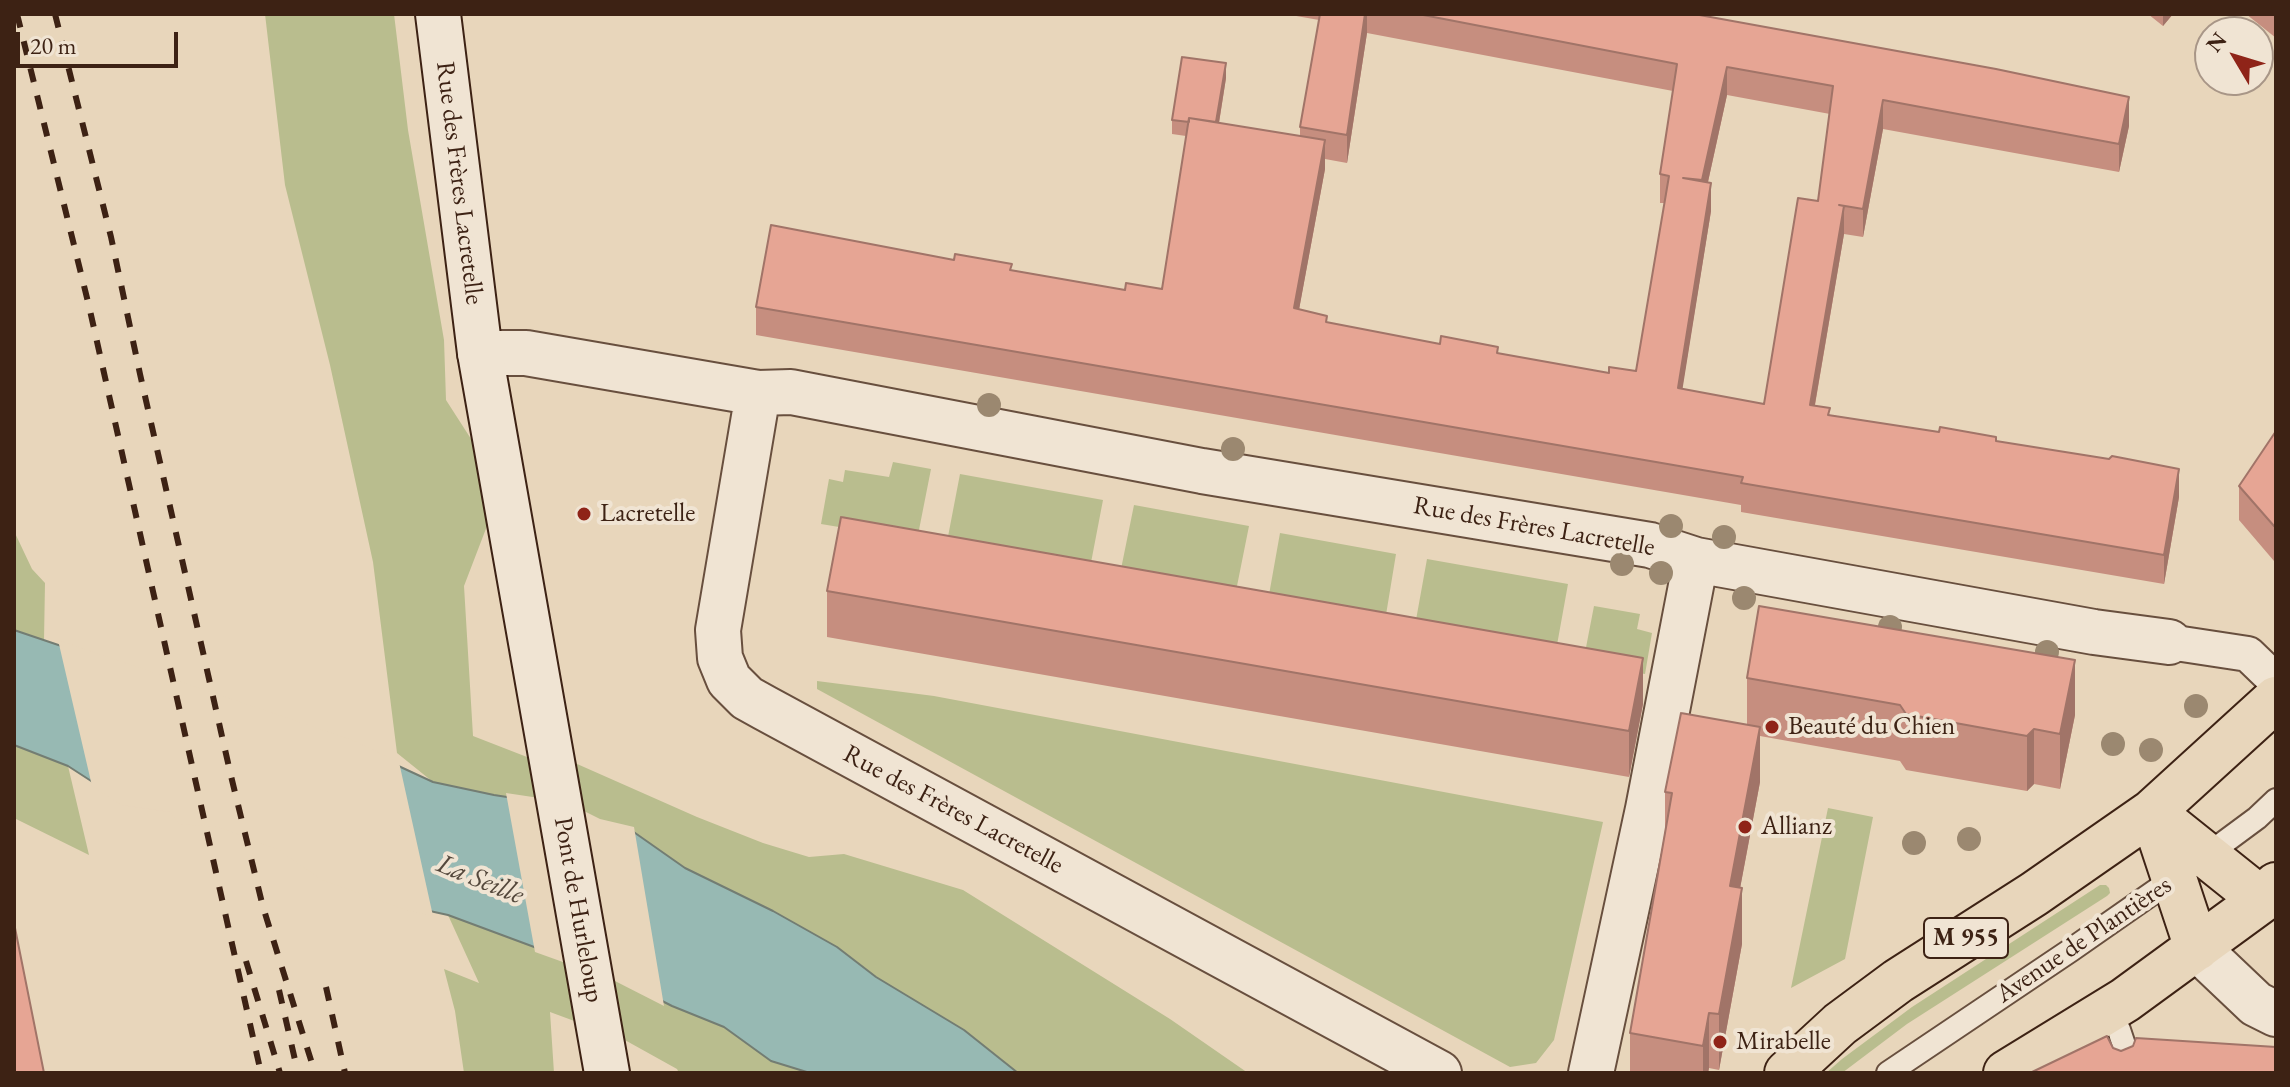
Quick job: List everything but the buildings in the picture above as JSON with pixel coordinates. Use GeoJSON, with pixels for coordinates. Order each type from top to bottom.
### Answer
{"type":"FeatureCollection","features":[{"type":"Feature","properties":{"kind":"main road","name":"M 955"},"geometry":{"type":"LineString","coordinates":[[1787,1073],[1840,1024],[1898,981],[2034,894],[2152,812],[2276,699]]}},
{"type":"Feature","properties":{"kind":"main road"},"geometry":{"type":"LineString","coordinates":[[2152,812],[2191,867],[2197,948]]}},
{"type":"Feature","properties":{"kind":"main road"},"geometry":{"type":"LineString","coordinates":[[2191,867],[2271,900]]}},
{"type":"Feature","properties":{"kind":"main road"},"geometry":{"type":"LineString","coordinates":[[2006,1073],[2143,988],[2271,900]]}},
{"type":"Feature","properties":{"kind":"street","name":"Rue des Frères Lacretelle"},"geometry":{"type":"LineString","coordinates":[[438,14],[480,353],[550,752]]}},
{"type":"Feature","properties":{"kind":"street","name":"Rue des Frères Lacretelle"},"geometry":{"type":"LineString","coordinates":[[480,353],[526,353],[758,393],[791,392],[1202,471],[1650,545],[1696,560],[2094,632],[2248,654],[2276,681]]}},
{"type":"Feature","properties":{"kind":"street","name":"Rue des Frères Lacretelle"},"geometry":{"type":"LineString","coordinates":[[758,393],[718,630],[724,669],[729,680],[747,698],[1439,1073]]}},
{"type":"Feature","properties":{"kind":"street"},"geometry":{"type":"LineString","coordinates":[[1591,1073],[1645,824],[1696,560]]}},
{"type":"Feature","properties":{"kind":"street","name":"Pont de Hurleloup"},"geometry":{"type":"LineString","coordinates":[[550,752],[607,1071]]}},
{"type":"Feature","properties":{"kind":"street"},"geometry":{"type":"LineString","coordinates":[[2197,948],[2256,1004],[2276,1014]]}},
{"type":"Feature","properties":{"kind":"lane","name":"Avenue de Plantières"},"geometry":{"type":"LineString","coordinates":[[1888,1073],[2191,867],[2276,800]]}},
{"type":"Feature","properties":{"kind":"lane"},"geometry":{"type":"LineString","coordinates":[[2106,1011],[2119,1030],[2125,1048],[2122,1072]]}},
{"type":"Feature","properties":{"kind":"green space"},"geometry":{"type":"Polygon","coordinates":[[[265,14],[394,14],[408,130],[444,340],[446,400],[482,456],[487,526],[464,586],[473,736],[527,757],[550,752],[763,843],[809,857],[844,854],[963,890],[1170,1019],[1248,1073],[1018,1073],[964,1030],[876,977],[837,947],[773,911],[685,868],[628,828],[433,782],[397,753],[373,562],[330,365],[285,185],[265,14]]]}},
{"type":"Feature","properties":{"kind":"green space"},"geometry":{"type":"Polygon","coordinates":[[[893,462],[931,469],[917,540],[821,524],[829,479],[843,482],[845,470],[889,477],[893,462]]]}},
{"type":"Feature","properties":{"kind":"green space"},"geometry":{"type":"Polygon","coordinates":[[[960,474],[1103,500],[1089,573],[946,547],[960,474]]]}},
{"type":"Feature","properties":{"kind":"green space"},"geometry":{"type":"Polygon","coordinates":[[[1134,505],[1249,526],[1235,596],[1120,574],[1134,505]]]}},
{"type":"Feature","properties":{"kind":"green space"},"geometry":{"type":"Polygon","coordinates":[[[14,531],[32,569],[45,583],[44,640],[14,630],[14,531]]]}},
{"type":"Feature","properties":{"kind":"green space"},"geometry":{"type":"Polygon","coordinates":[[[1280,533],[1396,554],[1384,627],[1267,606],[1280,533]]]}},
{"type":"Feature","properties":{"kind":"green space"},"geometry":{"type":"Polygon","coordinates":[[[1427,559],[1568,584],[1555,656],[1414,631],[1427,559]]]}},
{"type":"Feature","properties":{"kind":"green space"},"geometry":{"type":"Polygon","coordinates":[[[1594,606],[1640,614],[1637,629],[1652,633],[1645,674],[1583,663],[1594,606]]]}},
{"type":"Feature","properties":{"kind":"green space"},"geometry":{"type":"Polygon","coordinates":[[[817,681],[934,696],[1603,822],[1554,1040],[1536,1063],[1510,1067],[817,689],[817,681]]]}},
{"type":"Feature","properties":{"kind":"green space"},"geometry":{"type":"Polygon","coordinates":[[[14,745],[68,766],[89,855],[14,818],[14,745]]]}},
{"type":"Feature","properties":{"kind":"green space"},"geometry":{"type":"Polygon","coordinates":[[[1828,808],[1873,817],[1845,959],[1791,988],[1828,808]]]}},
{"type":"Feature","properties":{"kind":"green space"},"geometry":{"type":"Polygon","coordinates":[[[2100,885],[2109,888],[2107,896],[1907,1024],[1842,1073],[1826,1073],[1912,1007],[2100,885]]]}},
{"type":"Feature","properties":{"kind":"green space"},"geometry":{"type":"Polygon","coordinates":[[[448,915],[615,977],[672,1006],[724,1027],[771,1061],[810,1073],[679,1073],[623,1039],[550,1012],[554,1073],[464,1073],[455,1011],[444,969],[479,983],[448,915]]]}},
{"type":"Feature","properties":{"kind":"water","name":"La Seille"},"geometry":{"type":"Polygon","coordinates":[[[14,630],[351,744],[433,782],[565,806],[599,823],[628,828],[685,868],[773,911],[837,947],[876,977],[964,1030],[1018,1073],[810,1073],[771,1061],[724,1027],[672,1006],[615,977],[448,915],[407,906],[281,846],[172,809],[122,801],[68,766],[14,745],[14,630]]]}},
{"type":"Feature","properties":{"kind":"pier"},"geometry":{"type":"Polygon","coordinates":[[[58,640],[352,740],[399,762],[433,916],[406,910],[322,880],[279,850],[219,827],[179,824],[170,812],[121,805],[92,786],[58,640]]]}},
{"type":"Feature","properties":{"kind":"pier"},"geometry":{"type":"Polygon","coordinates":[[[506,793],[566,802],[600,819],[634,827],[664,1006],[613,980],[535,952],[506,793]]]}},
{"type":"Feature","properties":{"kind":"railway"},"geometry":{"type":"LineString","coordinates":[[17,14],[89,306],[261,1073]]}},
{"type":"Feature","properties":{"kind":"railway"},"geometry":{"type":"LineString","coordinates":[[55,14],[111,237],[263,907],[315,1073]]}},
{"type":"Feature","properties":{"kind":"railway"},"geometry":{"type":"LineString","coordinates":[[246,961],[280,1073]]}},
{"type":"Feature","properties":{"kind":"railway"},"geometry":{"type":"LineString","coordinates":[[326,987],[345,1073]]}},
{"type":"Feature","properties":{"kind":"railway"},"geometry":{"type":"LineString","coordinates":[[279,990],[298,1073]]}},
{"type":"Feature","properties":{"kind":"place","name":"Lacretelle"},"geometry":{"type":"Point","coordinates":[584,514]}},
{"type":"Feature","properties":{"kind":"place","name":"Beauté du Chien"},"geometry":{"type":"Point","coordinates":[1772,727]}},
{"type":"Feature","properties":{"kind":"place","name":"Allianz"},"geometry":{"type":"Point","coordinates":[1745,827]}},
{"type":"Feature","properties":{"kind":"place","name":"Mirabelle"},"geometry":{"type":"Point","coordinates":[1720,1042]}}]}
